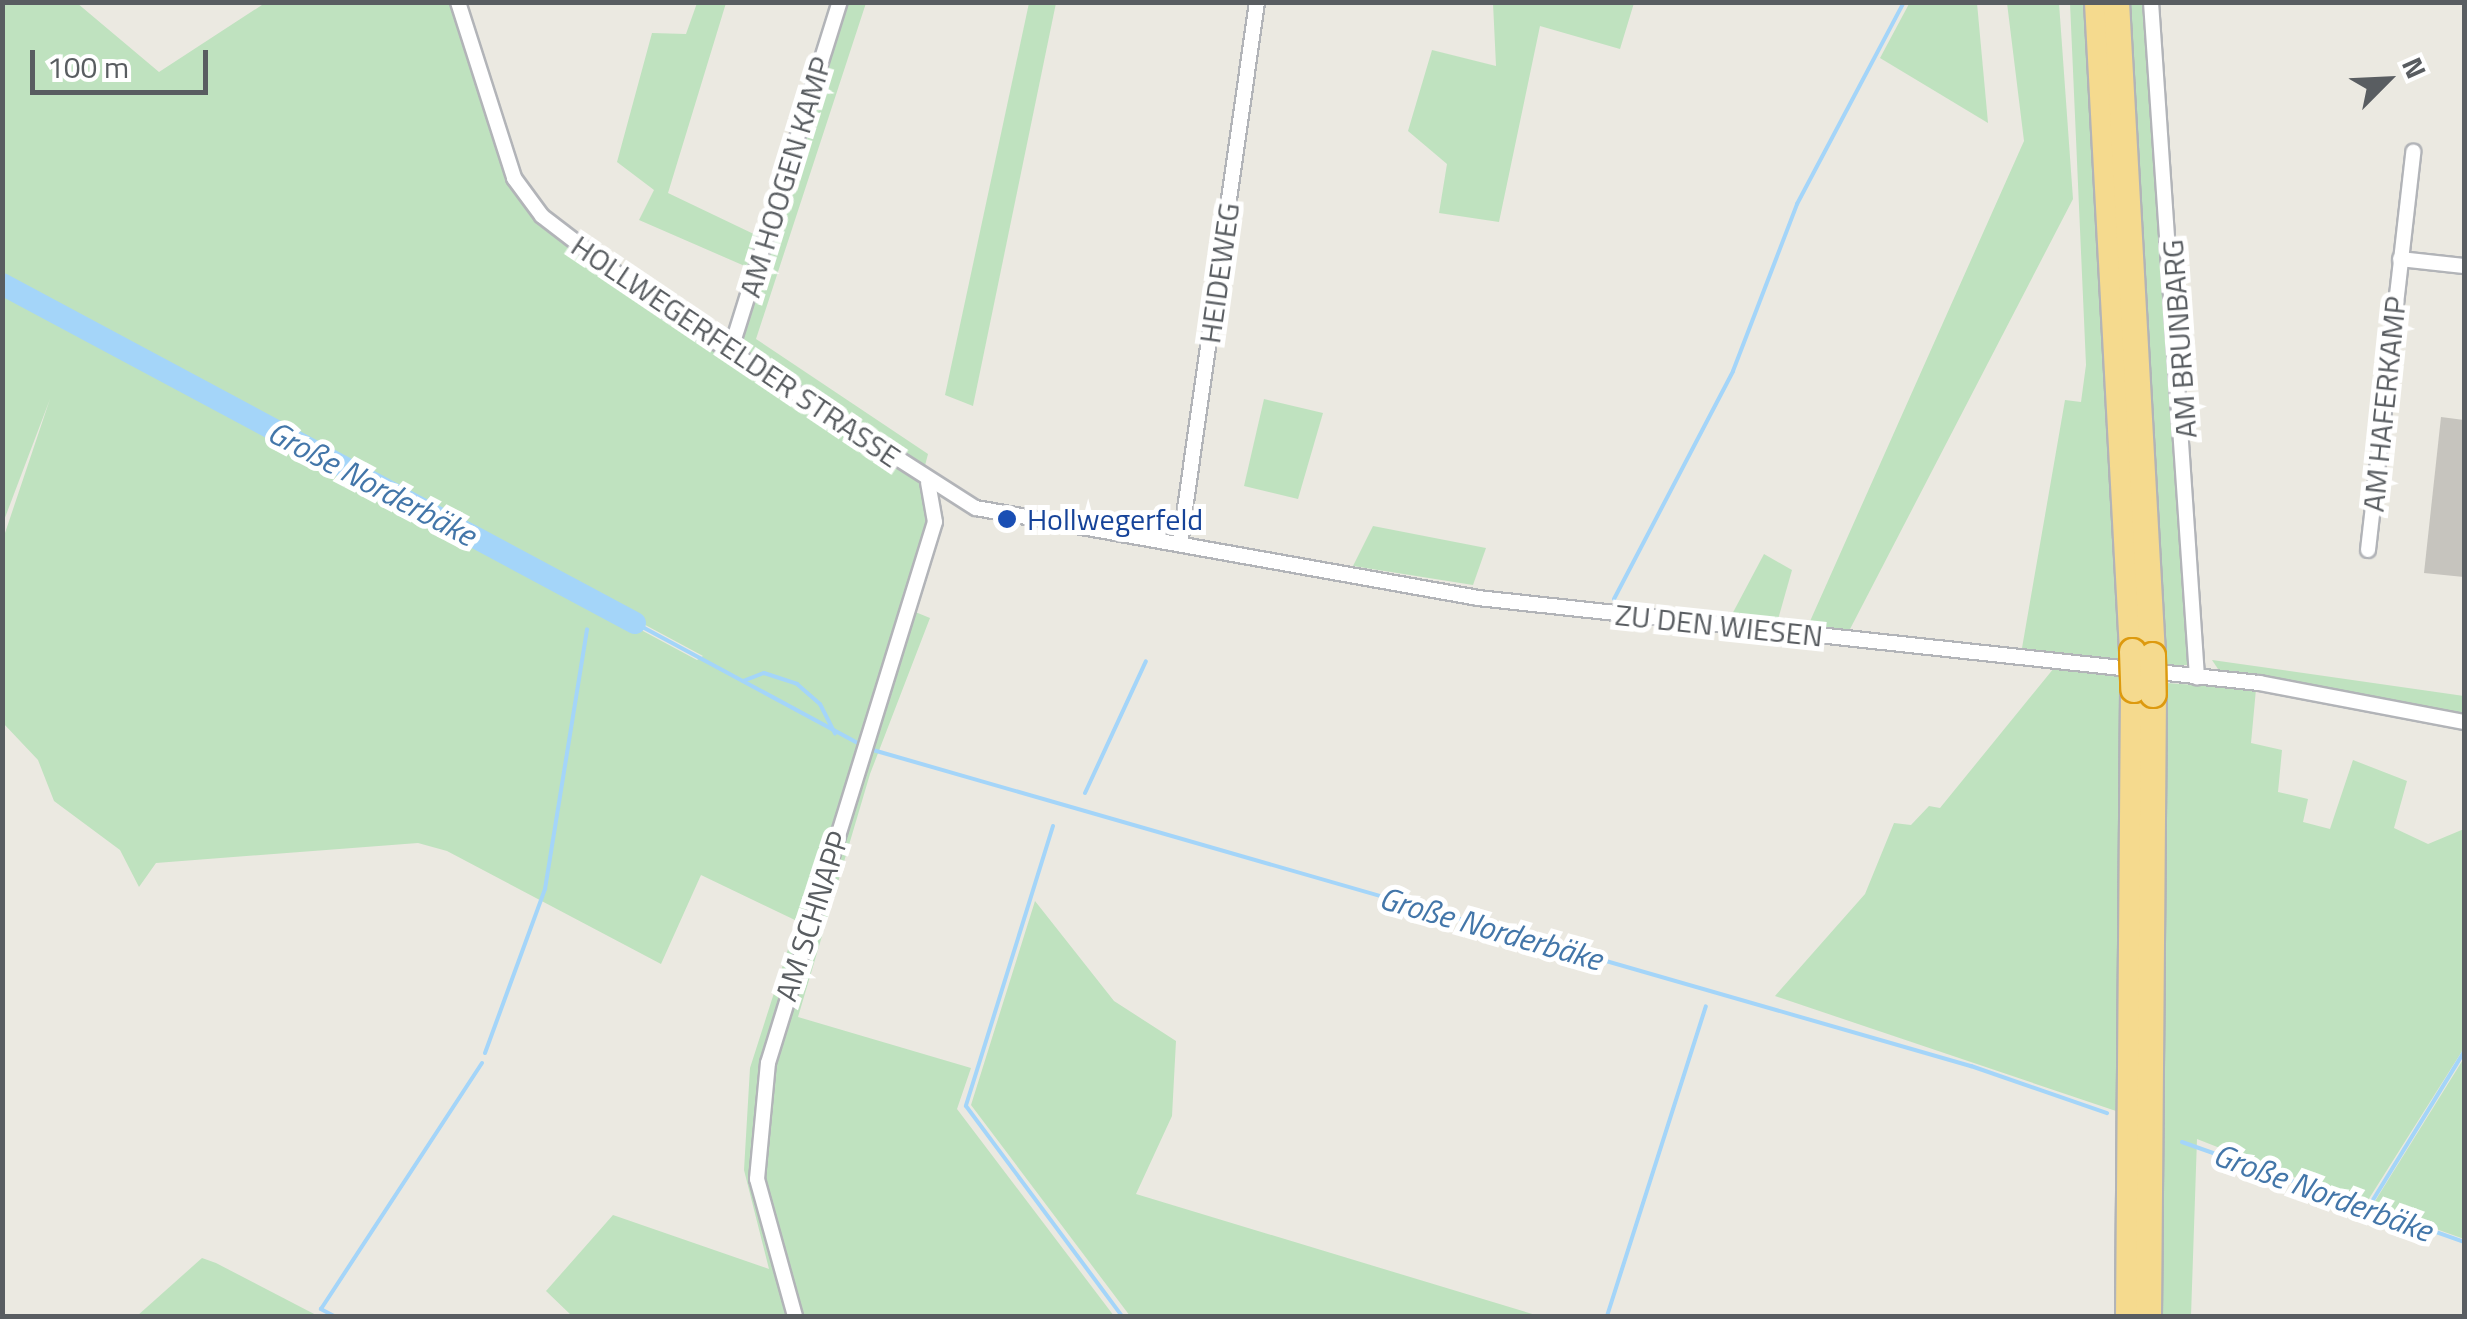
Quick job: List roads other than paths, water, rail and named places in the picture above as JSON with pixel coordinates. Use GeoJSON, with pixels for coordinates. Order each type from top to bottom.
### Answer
{"type":"FeatureCollection","features":[{"type":"Feature","properties":{"kind":"highway"},"geometry":{"type":"LineString","coordinates":[[2096,2],[2142,652]]}},
{"type":"Feature","properties":{"kind":"highway"},"geometry":{"type":"LineString","coordinates":[[2116,2],[2143,692],[2148,1316]]}},
{"type":"Feature","properties":{"kind":"highway"},"geometry":{"type":"LineString","coordinates":[[2128,1316],[2143,692]]}},
{"type":"Feature","properties":{"kind":"street","name":"HOLLWEGERFELDER STRASSE"},"geometry":{"type":"LineString","coordinates":[[458,2],[514,178],[532,206],[730,352],[928,483],[976,508]]}},
{"type":"Feature","properties":{"kind":"street","name":"AM HOOGEN KAMP"},"geometry":{"type":"LineString","coordinates":[[730,352],[840,2]]}},
{"type":"Feature","properties":{"kind":"street","name":"HEIDEWEG"},"geometry":{"type":"LineString","coordinates":[[1180,544],[1257,2]]}},
{"type":"Feature","properties":{"kind":"street","name":"AM BRUNBARG"},"geometry":{"type":"LineString","coordinates":[[2150,2],[2197,677]]}},
{"type":"Feature","properties":{"kind":"street","name":"AM HAFERKAMP"},"geometry":{"type":"LineString","coordinates":[[2368,550],[2413,152]]}},
{"type":"Feature","properties":{"kind":"street"},"geometry":{"type":"LineString","coordinates":[[2400,259],[2464,266]]}},
{"type":"Feature","properties":{"kind":"street","name":"AM SCHNAPP"},"geometry":{"type":"LineString","coordinates":[[794,1316],[767,1230],[757,1136],[788,986],[935,522],[928,483]]}},
{"type":"Feature","properties":{"kind":"street","name":"ZU DEN WIESEN"},"geometry":{"type":"LineString","coordinates":[[976,508],[1478,598],[2197,677],[2464,722]]}},
{"type":"Feature","properties":{"kind":"street"},"geometry":{"type":"LineString","coordinates":[[935,522],[976,508]]}},
{"type":"Feature","properties":{"kind":"waterway"},"geometry":{"type":"LineString","coordinates":[[1614,599],[1733,371],[1797,204],[1904,2]]}},
{"type":"Feature","properties":{"kind":"waterway","name":"Große Norderbäke"},"geometry":{"type":"LineString","coordinates":[[2,284],[635,623]]}},
{"type":"Feature","properties":{"kind":"waterway","name":"Große Norderbäke"},"geometry":{"type":"LineString","coordinates":[[635,623],[860,744]]}},
{"type":"Feature","properties":{"kind":"waterway"},"geometry":{"type":"LineString","coordinates":[[485,1053],[545,889],[587,629]]}},
{"type":"Feature","properties":{"kind":"waterway"},"geometry":{"type":"LineString","coordinates":[[1085,793],[1146,661]]}},
{"type":"Feature","properties":{"kind":"waterway","name":"Große Norderbäke"},"geometry":{"type":"LineString","coordinates":[[743,681],[764,673],[797,684],[820,704],[835,733]]}},
{"type":"Feature","properties":{"kind":"waterway","name":"Große Norderbäke"},"geometry":{"type":"LineString","coordinates":[[873,750],[1971,1066],[2107,1113]]}},
{"type":"Feature","properties":{"kind":"waterway"},"geometry":{"type":"LineString","coordinates":[[1053,826],[966,1106],[1122,1316]]}},
{"type":"Feature","properties":{"kind":"waterway"},"geometry":{"type":"LineString","coordinates":[[1607,1316],[1706,1006]]}},
{"type":"Feature","properties":{"kind":"waterway"},"geometry":{"type":"LineString","coordinates":[[2368,1208],[2464,1052]]}},
{"type":"Feature","properties":{"kind":"waterway"},"geometry":{"type":"LineString","coordinates":[[334,1316],[321,1309],[482,1063]]}},
{"type":"Feature","properties":{"kind":"waterway","name":"Große Norderbäke"},"geometry":{"type":"LineString","coordinates":[[2182,1142],[2464,1242]]}},
{"type":"Feature","properties":{"kind":"place","name":"Hollwegerfeld"},"geometry":{"type":"Point","coordinates":[1007,519]}}]}
